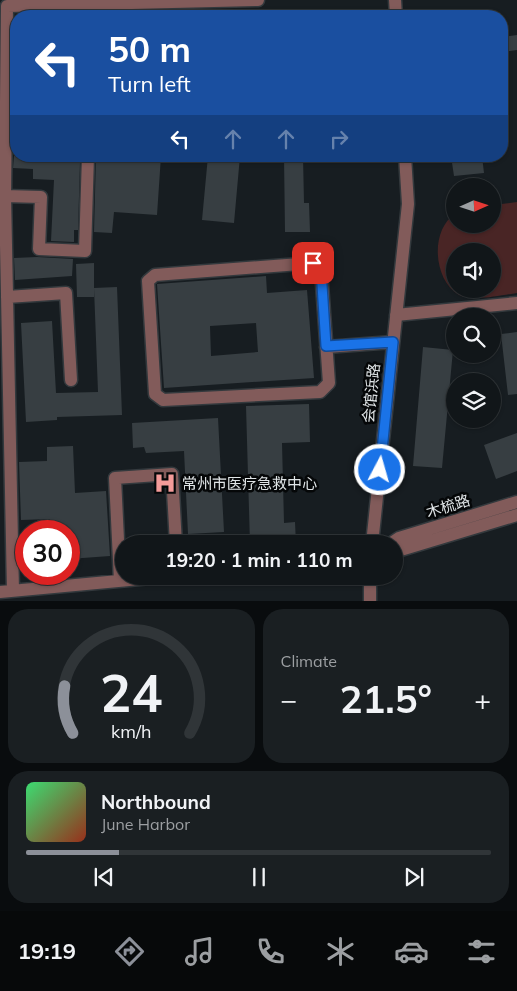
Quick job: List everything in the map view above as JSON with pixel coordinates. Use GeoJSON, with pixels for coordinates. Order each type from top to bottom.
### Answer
{"type":"FeatureCollection","features":[{"type":"Feature","properties":{"kind":"street"},"geometry":{"type":"LineString","coordinates":[[115,581],[6,592],[7,297],[4,6],[29,3],[100,10],[258,0]]}},
{"type":"Feature","properties":{"kind":"street"},"geometry":{"type":"LineString","coordinates":[[5,196],[41,197],[38,249],[85,251],[88,162]]}},
{"type":"Feature","properties":{"kind":"street","name":"会馆浜路"},"geometry":{"type":"LineString","coordinates":[[373,535],[408,204],[405,162]]}},
{"type":"Feature","properties":{"kind":"street"},"geometry":{"type":"LineString","coordinates":[[313,263],[321,270],[326,346],[328,383],[320,392],[164,400],[155,394],[148,281],[155,275],[313,263]]}},
{"type":"Feature","properties":{"kind":"street"},"geometry":{"type":"LineString","coordinates":[[7,297],[66,293],[72,380]]}},
{"type":"Feature","properties":{"kind":"street"},"geometry":{"type":"LineString","coordinates":[[396,315],[517,303]]}},
{"type":"Feature","properties":{"kind":"street"},"geometry":{"type":"LineString","coordinates":[[326,346],[393,342]]}},
{"type":"Feature","properties":{"kind":"street"},"geometry":{"type":"LineString","coordinates":[[119,535],[114,478],[172,474],[175,535]]}},
{"type":"Feature","properties":{"kind":"street","name":"木梳路"},"geometry":{"type":"LineString","coordinates":[[403,537],[517,502]]}},
{"type":"Feature","properties":{"kind":"street","name":"木梳路"},"geometry":{"type":"LineString","coordinates":[[403,549],[517,515]]}},
{"type":"Feature","properties":{"kind":"street"},"geometry":{"type":"LineString","coordinates":[[370,585],[370,601]]}},
{"type":"Feature","properties":{"kind":"shaded area"},"geometry":{"type":"Polygon","coordinates":[[[517,202],[517,293],[501,295],[501,243],[446,243],[446,281],[440,267],[438,255],[441,231],[446,223],[446,233],[501,233],[501,204],[517,202]]]}},
{"type":"Feature","properties":{"kind":"building"},"geometry":{"type":"Polygon","coordinates":[[[517,35],[517,50],[508,51],[508,36],[517,35]]]}},
{"type":"Feature","properties":{"kind":"building"},"geometry":{"type":"Polygon","coordinates":[[[14,162],[80,162],[78,230],[74,230],[74,242],[51,241],[54,180],[33,179],[33,169],[13,168],[14,162]]]}},
{"type":"Feature","properties":{"kind":"building"},"geometry":{"type":"Polygon","coordinates":[[[96,162],[161,162],[157,215],[114,212],[112,233],[94,232],[96,162]]]}},
{"type":"Feature","properties":{"kind":"building"},"geometry":{"type":"Polygon","coordinates":[[[207,162],[239,162],[234,223],[202,220],[207,162]]]}},
{"type":"Feature","properties":{"kind":"building"},"geometry":{"type":"Polygon","coordinates":[[[284,162],[303,162],[304,203],[309,203],[310,232],[285,232],[284,162]]]}},
{"type":"Feature","properties":{"kind":"building"},"geometry":{"type":"Polygon","coordinates":[[[452,162],[483,162],[484,173],[454,176],[452,162]]]}},
{"type":"Feature","properties":{"kind":"building"},"geometry":{"type":"Polygon","coordinates":[[[14,258],[73,259],[72,276],[15,280],[14,258]]]}},
{"type":"Feature","properties":{"kind":"building"},"geometry":{"type":"Polygon","coordinates":[[[94,263],[94,297],[77,297],[76,264],[94,263]]]}},
{"type":"Feature","properties":{"kind":"building"},"geometry":{"type":"Polygon","coordinates":[[[266,276],[267,293],[307,290],[314,378],[164,388],[157,284],[266,276]],[[256,323],[210,326],[211,356],[258,352],[256,323]]]}},
{"type":"Feature","properties":{"kind":"building"},"geometry":{"type":"Polygon","coordinates":[[[117,287],[122,415],[57,417],[57,420],[26,422],[21,323],[52,321],[56,393],[98,392],[94,288],[117,287]]]}},
{"type":"Feature","properties":{"kind":"building"},"geometry":{"type":"Polygon","coordinates":[[[517,332],[517,394],[508,395],[501,334],[517,332]]]}},
{"type":"Feature","properties":{"kind":"building"},"geometry":{"type":"Polygon","coordinates":[[[423,347],[446,349],[446,363],[452,363],[451,373],[446,373],[446,425],[442,468],[413,466],[423,347]]]}},
{"type":"Feature","properties":{"kind":"building"},"geometry":{"type":"Polygon","coordinates":[[[309,404],[310,442],[282,443],[284,523],[295,522],[296,535],[250,535],[246,406],[309,404]]]}},
{"type":"Feature","properties":{"kind":"building"},"geometry":{"type":"Polygon","coordinates":[[[218,418],[224,532],[188,534],[184,451],[146,453],[144,447],[133,448],[132,423],[218,418]]]}},
{"type":"Feature","properties":{"kind":"building"},"geometry":{"type":"Polygon","coordinates":[[[517,433],[517,471],[496,479],[484,445],[517,433]]]}},
{"type":"Feature","properties":{"kind":"building"},"geometry":{"type":"Polygon","coordinates":[[[73,446],[75,493],[106,491],[110,556],[80,558],[80,520],[21,520],[19,462],[47,461],[47,447],[73,446]]]}},
{"type":"Feature","properties":{"kind":"place","name":"常州市医疗急救中心"},"geometry":{"type":"Point","coordinates":[165,483]}},
{"type":"Feature","properties":{"kind":"route"},"geometry":{"type":"LineString","coordinates":[[313,263],[321,270],[326,346],[393,342],[380,470]]}}]}
